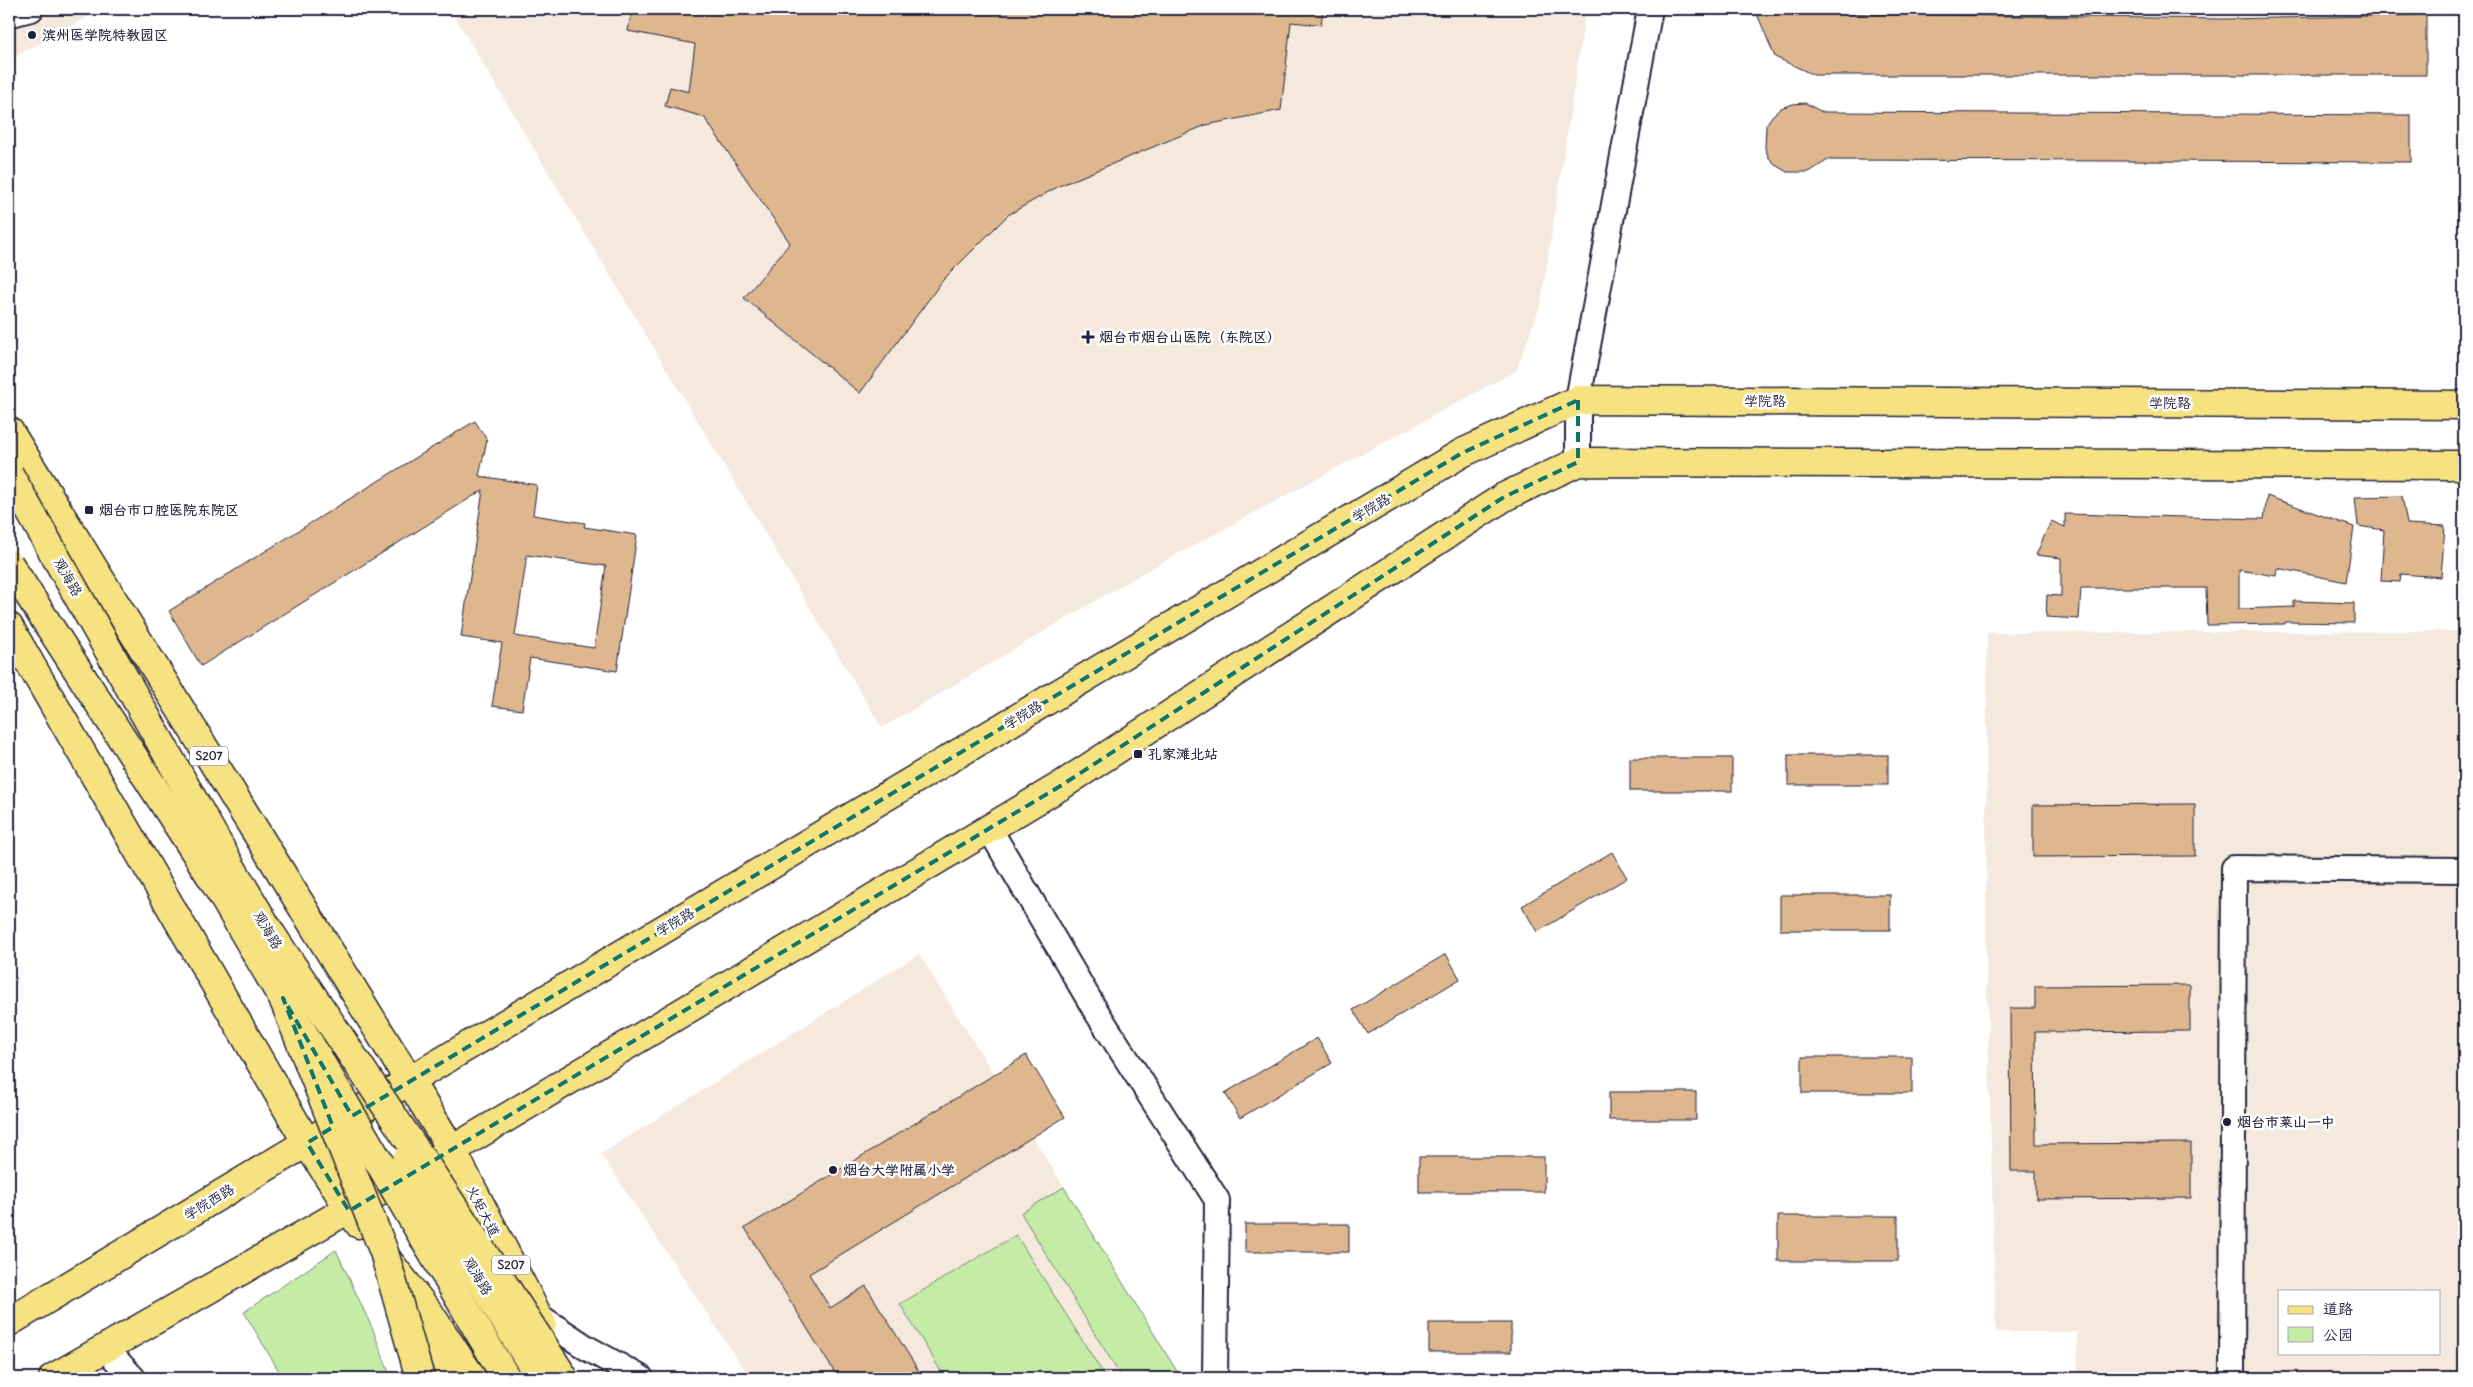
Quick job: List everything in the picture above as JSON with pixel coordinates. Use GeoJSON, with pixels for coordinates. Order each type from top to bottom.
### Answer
{"type":"FeatureCollection","features":[{"type":"Feature","properties":{"kind":"main road","name":"学院路"},"geometry":{"type":"LineString","coordinates":[[410,1080],[1462,453],[1578,400],[2464,405]]}},
{"type":"Feature","properties":{"kind":"main road","name":"观海路"},"geometry":{"type":"LineString","coordinates":[[9,431],[452,1150]]}},
{"type":"Feature","properties":{"kind":"main road"},"geometry":{"type":"LineString","coordinates":[[53,1378],[452,1150],[989,828],[1078,774],[1504,497],[1578,462],[2464,466]]}},
{"type":"Feature","properties":{"kind":"main road","name":"观海路"},"geometry":{"type":"LineString","coordinates":[[9,474],[267,928],[540,1378]]}},
{"type":"Feature","properties":{"kind":"main road","name":"观海路"},"geometry":{"type":"LineString","coordinates":[[9,564],[212,878],[506,1378]]}},
{"type":"Feature","properties":{"kind":"main road"},"geometry":{"type":"LineString","coordinates":[[12,638],[348,1211],[430,1314],[472,1378]]}},
{"type":"Feature","properties":{"kind":"main road"},"geometry":{"type":"LineString","coordinates":[[267,928],[461,1218],[569,1375]]}},
{"type":"Feature","properties":{"kind":"main road"},"geometry":{"type":"LineString","coordinates":[[283,998],[384,1252],[420,1378]]}},
{"type":"Feature","properties":{"kind":"main road","name":"学院西路"},"geometry":{"type":"LineString","coordinates":[[9,1322],[410,1080]]}},
{"type":"Feature","properties":{"kind":"main road","name":"火矩大道"},"geometry":{"type":"LineString","coordinates":[[452,1150],[569,1375]]}},
{"type":"Feature","properties":{"kind":"main road"},"geometry":{"type":"LineString","coordinates":[[430,1314],[451,1378]]}},
{"type":"Feature","properties":{"kind":"street"},"geometry":{"type":"LineString","coordinates":[[9,12],[15,14],[31,9]]}},
{"type":"Feature","properties":{"kind":"street"},"geometry":{"type":"LineString","coordinates":[[1578,462],[1578,400],[1650,9]]}},
{"type":"Feature","properties":{"kind":"street"},"geometry":{"type":"LineString","coordinates":[[989,828],[1094,1008],[1218,1200],[1215,1378]]}},
{"type":"Feature","properties":{"kind":"street"},"geometry":{"type":"LineString","coordinates":[[2232,1378],[2234,868],[2464,870]]}},
{"type":"Feature","properties":{"kind":"street"},"geometry":{"type":"LineString","coordinates":[[537,1315],[587,1348],[641,1378]]}},
{"type":"Feature","properties":{"kind":"street"},"geometry":{"type":"LineString","coordinates":[[105,1348],[133,1378]]}},
{"type":"Feature","properties":{"kind":"highlighted area"},"geometry":{"type":"Polygon","coordinates":[[[1578,400],[1578,462],[1504,497],[1062,785],[349,1211],[307,1143],[333,1127],[283,998],[352,1116],[1462,453],[1578,400]]]}},
{"type":"Feature","properties":{"kind":"shaded area","name":"滨州医学院特教园区"},"geometry":{"type":"Polygon","coordinates":[[[9,9],[102,9],[9,60],[9,9]]]}},
{"type":"Feature","properties":{"kind":"shaded area","name":"烟台市烟台山医院（东院区）"},"geometry":{"type":"Polygon","coordinates":[[[450,9],[1586,9],[1541,303],[1516,371],[1139,575],[882,728],[450,9]]]}},
{"type":"Feature","properties":{"kind":"shaded area","name":"烟台市莱山一中"},"geometry":{"type":"Polygon","coordinates":[[[2464,631],[2464,1378],[2078,1378],[2077,1332],[1996,1332],[1986,952],[1987,633],[2464,631]]]}},
{"type":"Feature","properties":{"kind":"shaded area","name":"烟台大学附属小学"},"geometry":{"type":"Polygon","coordinates":[[[919,954],[1181,1378],[750,1378],[601,1154],[919,954]]]}},
{"type":"Feature","properties":{"kind":"green space"},"geometry":{"type":"Polygon","coordinates":[[[1064,1187],[1181,1378],[1122,1378],[1021,1213],[1064,1187]]]}},
{"type":"Feature","properties":{"kind":"green space"},"geometry":{"type":"Polygon","coordinates":[[[1016,1235],[1106,1378],[945,1378],[900,1304],[1016,1235]]]}},
{"type":"Feature","properties":{"kind":"green space"},"geometry":{"type":"Polygon","coordinates":[[[336,1250],[373,1330],[391,1378],[283,1378],[244,1312],[336,1250]]]}},
{"type":"Feature","properties":{"kind":"building"},"geometry":{"type":"Polygon","coordinates":[[[632,9],[1323,9],[1321,25],[1291,22],[1281,110],[1206,125],[1059,186],[1008,215],[943,280],[860,393],[744,298],[790,243],[704,117],[665,106],[670,87],[689,92],[695,44],[628,31],[632,9]]]}},
{"type":"Feature","properties":{"kind":"building"},"geometry":{"type":"Polygon","coordinates":[[[1755,9],[1815,9],[1814,13],[2223,19],[2426,15],[2426,75],[1814,75],[1775,57],[1755,9]]]}},
{"type":"Feature","properties":{"kind":"building"},"geometry":{"type":"Polygon","coordinates":[[[1805,103],[1822,112],[2411,115],[2411,162],[1828,160],[1809,172],[1787,172],[1769,158],[1765,148],[1766,125],[1781,108],[1805,103]]]}},
{"type":"Feature","properties":{"kind":"building"},"geometry":{"type":"Polygon","coordinates":[[[475,421],[487,440],[479,476],[537,485],[533,515],[585,523],[584,527],[637,535],[617,671],[530,658],[522,710],[492,706],[502,643],[461,637],[483,490],[201,666],[169,611],[475,421]],[[527,555],[515,636],[594,648],[606,566],[527,555]]]}},
{"type":"Feature","properties":{"kind":"building"},"geometry":{"type":"Polygon","coordinates":[[[2267,496],[2354,527],[2346,582],[2277,568],[2276,576],[2239,570],[2239,609],[2294,607],[2294,601],[2354,603],[2354,623],[2285,622],[2285,624],[2207,625],[2206,588],[2081,588],[2079,619],[2046,617],[2047,595],[2061,596],[2061,558],[2036,555],[2051,521],[2065,527],[2065,514],[2264,519],[2267,496]]]}},
{"type":"Feature","properties":{"kind":"building"},"geometry":{"type":"Polygon","coordinates":[[[2402,496],[2407,524],[2445,526],[2441,577],[2401,574],[2400,582],[2381,581],[2384,530],[2358,526],[2355,497],[2402,496]]]}},
{"type":"Feature","properties":{"kind":"building"},"geometry":{"type":"Polygon","coordinates":[[[1788,755],[1888,755],[1888,785],[1788,785],[1788,755]]]}},
{"type":"Feature","properties":{"kind":"building"},"geometry":{"type":"Polygon","coordinates":[[[1630,758],[1732,758],[1732,791],[1630,791],[1630,758]]]}},
{"type":"Feature","properties":{"kind":"building"},"geometry":{"type":"Polygon","coordinates":[[[2195,804],[2195,856],[2033,857],[2033,805],[2195,804]]]}},
{"type":"Feature","properties":{"kind":"building"},"geometry":{"type":"Polygon","coordinates":[[[1612,852],[1627,878],[1537,932],[1522,906],[1612,852]]]}},
{"type":"Feature","properties":{"kind":"building"},"geometry":{"type":"Polygon","coordinates":[[[1780,895],[1890,895],[1890,930],[1780,930],[1780,895]]]}},
{"type":"Feature","properties":{"kind":"building"},"geometry":{"type":"Polygon","coordinates":[[[1446,954],[1460,979],[1368,1034],[1353,1010],[1446,954]]]}},
{"type":"Feature","properties":{"kind":"building"},"geometry":{"type":"Polygon","coordinates":[[[2190,985],[2190,1031],[2035,1032],[2036,1144],[2191,1143],[2191,1198],[2036,1199],[2036,1171],[2011,1171],[2010,1008],[2035,1008],[2035,986],[2190,985]]]}},
{"type":"Feature","properties":{"kind":"building"},"geometry":{"type":"Polygon","coordinates":[[[1317,1038],[1332,1063],[1240,1118],[1225,1093],[1317,1038]]]}},
{"type":"Feature","properties":{"kind":"building"},"geometry":{"type":"Polygon","coordinates":[[[1026,1055],[1065,1117],[809,1274],[830,1308],[866,1286],[923,1378],[838,1378],[745,1228],[1026,1055]]]}},
{"type":"Feature","properties":{"kind":"building"},"geometry":{"type":"Polygon","coordinates":[[[1802,1057],[1912,1057],[1912,1093],[1802,1093],[1802,1057]]]}},
{"type":"Feature","properties":{"kind":"building"},"geometry":{"type":"Polygon","coordinates":[[[1609,1092],[1696,1092],[1696,1120],[1609,1120],[1609,1092]]]}},
{"type":"Feature","properties":{"kind":"building"},"geometry":{"type":"Polygon","coordinates":[[[1419,1157],[1544,1157],[1544,1192],[1419,1192],[1419,1157]]]}},
{"type":"Feature","properties":{"kind":"building"},"geometry":{"type":"Polygon","coordinates":[[[1778,1216],[1898,1216],[1898,1261],[1778,1261],[1778,1216]]]}},
{"type":"Feature","properties":{"kind":"building"},"geometry":{"type":"Polygon","coordinates":[[[1245,1224],[1349,1224],[1349,1252],[1245,1252],[1245,1224]]]}},
{"type":"Feature","properties":{"kind":"building"},"geometry":{"type":"Polygon","coordinates":[[[1429,1323],[1511,1323],[1511,1352],[1429,1352],[1429,1323]]]}},
{"type":"Feature","properties":{"kind":"place","name":"滨州医学院特教园区"},"geometry":{"type":"Point","coordinates":[32,35]}},
{"type":"Feature","properties":{"kind":"place","name":"烟台市烟台山医院（东院区）"},"geometry":{"type":"Point","coordinates":[1088,337]}},
{"type":"Feature","properties":{"kind":"place","name":"烟台市口腔医院东院区"},"geometry":{"type":"Point","coordinates":[89,510]}},
{"type":"Feature","properties":{"kind":"place","name":"孔家滩北站"},"geometry":{"type":"Point","coordinates":[1138,754]}},
{"type":"Feature","properties":{"kind":"place","name":"烟台市莱山一中"},"geometry":{"type":"Point","coordinates":[2227,1122]}},
{"type":"Feature","properties":{"kind":"place","name":"烟台大学附属小学"},"geometry":{"type":"Point","coordinates":[833,1170]}}]}
